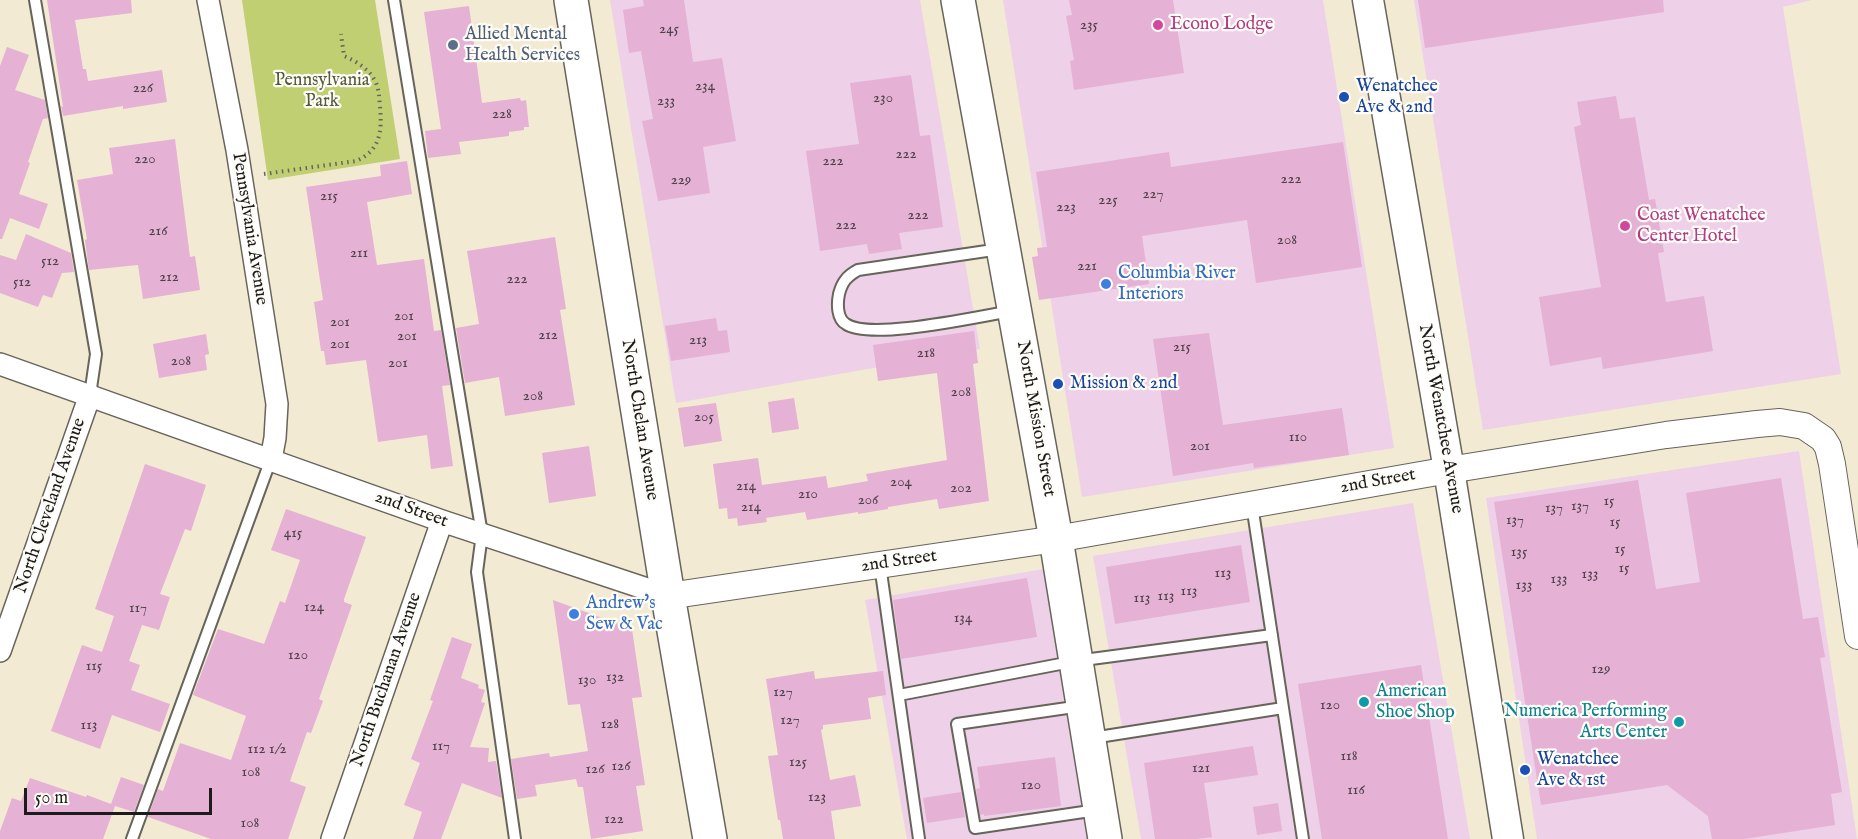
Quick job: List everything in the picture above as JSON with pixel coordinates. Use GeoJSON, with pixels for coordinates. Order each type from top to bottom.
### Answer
{"type":"FeatureCollection","features":[{"type":"Feature","properties":{"kind":"main road","name":"North Chelan Avenue"},"geometry":{"type":"LineString","coordinates":[[571,0],[710,839]]}},
{"type":"Feature","properties":{"kind":"main road","name":"North Mission Street"},"geometry":{"type":"LineString","coordinates":[[958,0],[1056,539],[1103,824]]}},
{"type":"Feature","properties":{"kind":"main road","name":"North Wenatchee Avenue"},"geometry":{"type":"LineString","coordinates":[[1368,0],[1449,470],[1508,839]]}},
{"type":"Feature","properties":{"kind":"street","name":"Pennsylvania Avenue"},"geometry":{"type":"LineString","coordinates":[[208,0],[241,178],[276,404],[276,438],[271,459]]}},
{"type":"Feature","properties":{"kind":"street","name":"2nd Street"},"geometry":{"type":"LineString","coordinates":[[0,364],[442,521],[668,596],[1056,539],[1449,470],[1655,437],[1757,424],[1793,423],[1812,430],[1823,439],[1828,447],[1858,636]]}},
{"type":"Feature","properties":{"kind":"street","name":"North Cleveland Avenue"},"geometry":{"type":"LineString","coordinates":[[0,651],[90,395]]}},
{"type":"Feature","properties":{"kind":"street","name":"North Buchanan Avenue"},"geometry":{"type":"LineString","coordinates":[[332,839],[442,521]]}},
{"type":"Feature","properties":{"kind":"lane"},"geometry":{"type":"LineString","coordinates":[[35,0],[96,354],[90,395]]}},
{"type":"Feature","properties":{"kind":"lane"},"geometry":{"type":"LineString","coordinates":[[394,0],[482,534],[477,573],[515,839]]}},
{"type":"Feature","properties":{"kind":"lane"},"geometry":{"type":"LineString","coordinates":[[1004,249],[858,270],[850,274],[842,284],[837,300],[839,314],[844,324],[861,331],[902,328],[1015,310]]}},
{"type":"Feature","properties":{"kind":"lane"},"geometry":{"type":"LineString","coordinates":[[132,839],[271,459]]}},
{"type":"Feature","properties":{"kind":"lane"},"geometry":{"type":"LineString","coordinates":[[1252,504],[1303,839]]}},
{"type":"Feature","properties":{"kind":"lane"},"geometry":{"type":"LineString","coordinates":[[880,565],[919,839]]}},
{"type":"Feature","properties":{"kind":"lane"},"geometry":{"type":"LineString","coordinates":[[899,694],[1076,661],[1272,635]]}},
{"type":"Feature","properties":{"kind":"lane"},"geometry":{"type":"LineString","coordinates":[[1084,706],[957,724],[975,828],[1103,824]]}},
{"type":"Feature","properties":{"kind":"lane"},"geometry":{"type":"LineString","coordinates":[[1089,739],[1283,708]]}},
{"type":"Feature","properties":{"kind":"path"},"geometry":{"type":"LineString","coordinates":[[241,178],[356,161],[367,156],[375,147],[380,135],[381,122],[378,86],[366,69],[356,61],[344,56],[341,34]]}},
{"type":"Feature","properties":{"kind":"shaded area"},"geometry":{"type":"Polygon","coordinates":[[[610,0],[920,0],[980,349],[676,403],[610,0]]]}},
{"type":"Feature","properties":{"kind":"shaded area"},"geometry":{"type":"Polygon","coordinates":[[[1003,0],[1323,0],[1394,448],[1082,497],[1003,0]]]}},
{"type":"Feature","properties":{"kind":"shaded area"},"geometry":{"type":"Polygon","coordinates":[[[1414,0],[1812,0],[1783,7],[1841,374],[1483,430],[1414,0]]]}},
{"type":"Feature","properties":{"kind":"shaded area","name":"Numerica Performing Arts Center"},"geometry":{"type":"Polygon","coordinates":[[[1799,451],[1857,839],[1537,839],[1486,498],[1799,451]]]}},
{"type":"Feature","properties":{"kind":"shaded area"},"geometry":{"type":"Polygon","coordinates":[[[1413,503],[1470,839],[1141,839],[1093,556],[1413,503]]]}},
{"type":"Feature","properties":{"kind":"shaded area"},"geometry":{"type":"Polygon","coordinates":[[[1043,569],[1087,839],[907,839],[865,600],[1043,569]]]}},
{"type":"Feature","properties":{"kind":"green space","name":"Pennsylvania Park"},"geometry":{"type":"Polygon","coordinates":[[[242,0],[375,0],[400,159],[268,180],[242,0]]]}},
{"type":"Feature","properties":{"kind":"building"},"geometry":{"type":"Polygon","coordinates":[[[47,0],[131,0],[132,13],[75,20],[83,69],[86,69],[88,81],[162,70],[167,102],[123,109],[123,106],[63,116],[47,0]]]}},
{"type":"Feature","properties":{"kind":"building"},"geometry":{"type":"Polygon","coordinates":[[[643,0],[684,0],[693,62],[722,58],[736,141],[703,147],[710,193],[658,201],[642,121],[653,119],[641,51],[629,53],[623,10],[644,6],[643,0]]]}},
{"type":"Feature","properties":{"kind":"building"},"geometry":{"type":"Polygon","coordinates":[[[1069,0],[1173,0],[1184,73],[1074,90],[1070,61],[1074,60],[1066,16],[1072,15],[1069,0]]]}},
{"type":"Feature","properties":{"kind":"building"},"geometry":{"type":"Polygon","coordinates":[[[1418,0],[1663,0],[1664,12],[1425,48],[1418,0]]]}},
{"type":"Feature","properties":{"kind":"building"},"geometry":{"type":"Polygon","coordinates":[[[469,6],[482,103],[520,98],[521,101],[526,100],[529,127],[509,132],[509,136],[459,142],[461,154],[428,158],[425,131],[441,129],[424,12],[469,6]]]}},
{"type":"Feature","properties":{"kind":"building"},"geometry":{"type":"Polygon","coordinates":[[[7,47],[29,55],[15,90],[45,100],[48,118],[43,119],[19,194],[48,204],[39,229],[10,218],[2,239],[0,239],[0,66],[7,47]]]}},
{"type":"Feature","properties":{"kind":"building"},"geometry":{"type":"Polygon","coordinates":[[[911,75],[920,136],[930,135],[943,227],[899,233],[902,249],[869,254],[867,244],[820,251],[806,151],[859,144],[850,83],[911,75]]]}},
{"type":"Feature","properties":{"kind":"building","name":"Coast Wenatchee Center Hotel"},"geometry":{"type":"Polygon","coordinates":[[[1616,96],[1620,119],[1635,117],[1649,200],[1655,199],[1664,252],[1658,253],[1666,302],[1704,296],[1713,351],[1603,369],[1601,357],[1550,366],[1539,297],[1601,287],[1574,127],[1581,125],[1577,102],[1616,96]]]}},
{"type":"Feature","properties":{"kind":"building"},"geometry":{"type":"Polygon","coordinates":[[[175,139],[190,257],[195,256],[200,290],[143,299],[138,265],[89,270],[85,240],[87,239],[77,180],[113,174],[109,148],[175,139]]]}},
{"type":"Feature","properties":{"kind":"building"},"geometry":{"type":"Polygon","coordinates":[[[1343,142],[1362,267],[1256,283],[1247,220],[1142,236],[1149,284],[1039,300],[1032,257],[1038,256],[1037,248],[1047,247],[1036,172],[1169,152],[1171,167],[1343,142]]]}},
{"type":"Feature","properties":{"kind":"building"},"geometry":{"type":"Polygon","coordinates":[[[407,161],[412,194],[367,202],[377,265],[424,259],[434,331],[441,330],[450,385],[442,386],[453,466],[431,469],[427,435],[378,442],[366,360],[326,365],[324,351],[321,351],[314,302],[323,300],[306,187],[381,176],[380,165],[407,161]]]}},
{"type":"Feature","properties":{"kind":"building"},"geometry":{"type":"Polygon","coordinates":[[[26,234],[71,253],[74,272],[62,273],[52,298],[43,295],[38,307],[0,293],[0,255],[16,260],[26,234]]]}},
{"type":"Feature","properties":{"kind":"building"},"geometry":{"type":"Polygon","coordinates":[[[555,237],[566,309],[560,310],[575,405],[505,416],[499,377],[465,383],[456,328],[479,324],[467,251],[555,237]]]}},
{"type":"Feature","properties":{"kind":"building"},"geometry":{"type":"Polygon","coordinates":[[[716,318],[718,331],[727,330],[730,352],[671,361],[665,326],[716,318]]]}},
{"type":"Feature","properties":{"kind":"building"},"geometry":{"type":"Polygon","coordinates":[[[974,331],[978,363],[973,364],[989,501],[939,509],[937,499],[858,514],[858,512],[807,520],[805,512],[766,518],[767,522],[738,526],[737,518],[728,519],[727,508],[719,509],[713,464],[758,458],[762,485],[826,476],[828,488],[868,481],[866,474],[947,460],[937,373],[878,381],[873,345],[974,331]]]}},
{"type":"Feature","properties":{"kind":"building"},"geometry":{"type":"Polygon","coordinates":[[[1209,333],[1223,425],[1342,408],[1349,455],[1254,468],[1253,463],[1173,476],[1153,339],[1209,333]]]}},
{"type":"Feature","properties":{"kind":"building"},"geometry":{"type":"Polygon","coordinates":[[[206,334],[209,354],[205,355],[207,370],[159,378],[153,344],[206,334]]]}},
{"type":"Feature","properties":{"kind":"building"},"geometry":{"type":"Polygon","coordinates":[[[794,398],[799,429],[772,433],[768,402],[794,398]]]}},
{"type":"Feature","properties":{"kind":"building"},"geometry":{"type":"Polygon","coordinates":[[[716,403],[722,441],[684,447],[678,408],[716,403]]]}},
{"type":"Feature","properties":{"kind":"building"},"geometry":{"type":"Polygon","coordinates":[[[589,446],[596,496],[549,503],[542,453],[589,446]]]}},
{"type":"Feature","properties":{"kind":"building"},"geometry":{"type":"Polygon","coordinates":[[[145,464],[206,485],[191,531],[185,529],[160,594],[170,597],[159,630],[142,625],[129,661],[140,665],[131,690],[170,704],[160,732],[112,715],[100,749],[51,731],[82,645],[102,652],[114,616],[95,609],[145,464]]]}},
{"type":"Feature","properties":{"kind":"building","name":"Numerica Performing Arts Center"},"geometry":{"type":"Polygon","coordinates":[[[1781,478],[1803,619],[1818,617],[1825,657],[1820,658],[1842,792],[1831,794],[1835,825],[1744,839],[1712,839],[1708,816],[1667,785],[1541,805],[1494,502],[1638,480],[1656,589],[1700,582],[1686,493],[1781,478]]]}},
{"type":"Feature","properties":{"kind":"building"},"geometry":{"type":"Polygon","coordinates":[[[286,509],[366,537],[344,599],[344,602],[352,605],[319,699],[323,701],[311,733],[307,732],[290,781],[306,787],[288,839],[211,839],[148,817],[158,789],[163,791],[180,743],[231,760],[246,716],[193,695],[218,629],[264,644],[280,601],[285,603],[300,560],[271,550],[286,509]]]}},
{"type":"Feature","properties":{"kind":"building"},"geometry":{"type":"Polygon","coordinates":[[[1241,545],[1250,602],[1115,624],[1106,567],[1241,545]]]}},
{"type":"Feature","properties":{"kind":"building"},"geometry":{"type":"Polygon","coordinates":[[[1027,578],[1037,637],[901,659],[893,600],[1027,578]]]}},
{"type":"Feature","properties":{"kind":"building"},"geometry":{"type":"Polygon","coordinates":[[[553,600],[632,629],[642,697],[632,698],[645,785],[636,786],[643,831],[591,839],[583,787],[578,787],[576,779],[535,785],[537,796],[517,799],[511,759],[549,753],[550,757],[588,751],[580,704],[568,705],[553,600]]]}},
{"type":"Feature","properties":{"kind":"building"},"geometry":{"type":"Polygon","coordinates":[[[452,637],[472,644],[461,678],[485,690],[481,702],[485,703],[470,747],[489,748],[488,762],[496,761],[502,798],[462,783],[441,839],[413,839],[422,812],[404,805],[420,763],[411,759],[433,701],[430,700],[452,637]]]}},
{"type":"Feature","properties":{"kind":"building"},"geometry":{"type":"Polygon","coordinates":[[[1421,665],[1448,839],[1322,839],[1298,684],[1421,665]]]}},
{"type":"Feature","properties":{"kind":"building"},"geometry":{"type":"Polygon","coordinates":[[[814,671],[815,679],[883,671],[886,695],[868,698],[871,719],[823,725],[821,730],[830,780],[855,775],[861,806],[831,811],[835,839],[783,839],[768,756],[778,755],[766,679],[814,671]]]}},
{"type":"Feature","properties":{"kind":"building"},"geometry":{"type":"Polygon","coordinates":[[[1253,746],[1258,775],[1204,783],[1212,837],[1155,839],[1144,763],[1253,746]]]}},
{"type":"Feature","properties":{"kind":"building"},"geometry":{"type":"Polygon","coordinates":[[[1055,757],[1061,806],[980,815],[976,789],[980,788],[977,767],[1055,757]]]}},
{"type":"Feature","properties":{"kind":"building"},"geometry":{"type":"Polygon","coordinates":[[[121,777],[144,785],[134,812],[115,806],[103,839],[0,839],[0,831],[12,798],[21,801],[30,778],[111,804],[121,777]]]}},
{"type":"Feature","properties":{"kind":"building"},"geometry":{"type":"Polygon","coordinates":[[[961,792],[965,817],[927,823],[923,798],[961,792]]]}},
{"type":"Feature","properties":{"kind":"building"},"geometry":{"type":"Polygon","coordinates":[[[1278,803],[1282,831],[1257,835],[1253,807],[1278,803]]]}},
{"type":"Feature","properties":{"kind":"place","name":"Econo Lodge"},"geometry":{"type":"Point","coordinates":[1158,25]}},
{"type":"Feature","properties":{"kind":"place","name":"Allied Mental Health Services"},"geometry":{"type":"Point","coordinates":[453,45]}},
{"type":"Feature","properties":{"kind":"place","name":"Wenatchee Ave & 2nd"},"geometry":{"type":"Point","coordinates":[1344,97]}},
{"type":"Feature","properties":{"kind":"place","name":"Coast Wenatchee Center Hotel"},"geometry":{"type":"Point","coordinates":[1625,226]}},
{"type":"Feature","properties":{"kind":"place","name":"Columbia River Interiors"},"geometry":{"type":"Point","coordinates":[1106,284]}},
{"type":"Feature","properties":{"kind":"place","name":"Mission & 2nd"},"geometry":{"type":"Point","coordinates":[1058,384]}},
{"type":"Feature","properties":{"kind":"place","name":"Andrew's Sew & Vac"},"geometry":{"type":"Point","coordinates":[574,614]}},
{"type":"Feature","properties":{"kind":"place","name":"American Shoe Shop"},"geometry":{"type":"Point","coordinates":[1364,702]}},
{"type":"Feature","properties":{"kind":"place","name":"Numerica Performing Arts Center"},"geometry":{"type":"Point","coordinates":[1679,722]}},
{"type":"Feature","properties":{"kind":"place","name":"Wenatchee Ave & 1st"},"geometry":{"type":"Point","coordinates":[1525,770]}}]}
